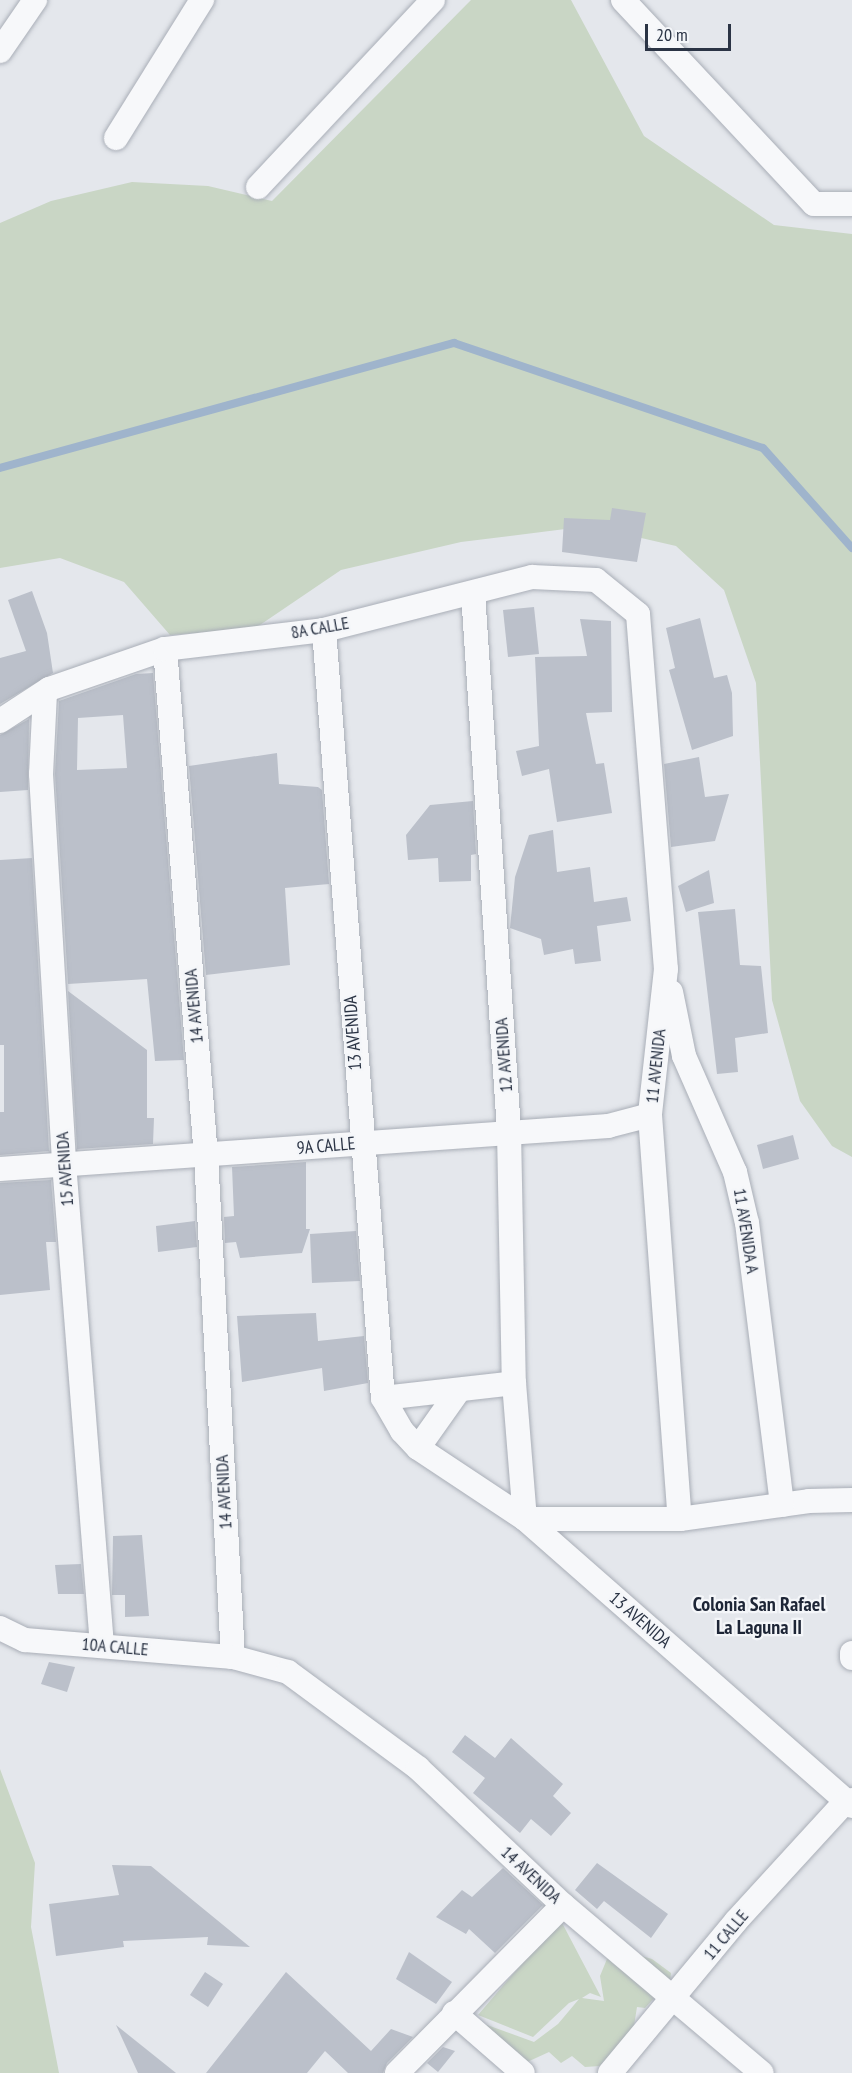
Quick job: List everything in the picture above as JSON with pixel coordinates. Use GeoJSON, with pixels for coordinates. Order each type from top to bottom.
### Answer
{"type":"FeatureCollection","features":[{"type":"Feature","properties":{"kind":"street"},"geometry":{"type":"LineString","coordinates":[[0,51],[35,0]]}},
{"type":"Feature","properties":{"kind":"street"},"geometry":{"type":"LineString","coordinates":[[116,138],[202,0]]}},
{"type":"Feature","properties":{"kind":"street"},"geometry":{"type":"LineString","coordinates":[[258,187],[433,0]]}},
{"type":"Feature","properties":{"kind":"street"},"geometry":{"type":"LineString","coordinates":[[623,0],[814,204],[852,204]]}},
{"type":"Feature","properties":{"kind":"street","name":"8A CALLE"},"geometry":{"type":"LineString","coordinates":[[0,721],[45,693],[165,650],[324,630],[532,577],[596,580],[638,614]]}},
{"type":"Feature","properties":{"kind":"street","name":"12 AVENIDA"},"geometry":{"type":"LineString","coordinates":[[473,593],[509,1131],[514,1383],[525,1519]]}},
{"type":"Feature","properties":{"kind":"street","name":"11 AVENIDA"},"geometry":{"type":"LineString","coordinates":[[638,614],[666,969],[650,1115],[680,1519]]}},
{"type":"Feature","properties":{"kind":"street","name":"13 AVENIDA"},"geometry":{"type":"LineString","coordinates":[[324,630],[382,1398],[410,1439],[525,1519],[850,1803]]}},
{"type":"Feature","properties":{"kind":"street","name":"14 AVENIDA"},"geometry":{"type":"LineString","coordinates":[[165,650],[206,1156],[233,1657],[288,1672],[418,1768],[563,1905],[762,2073]]}},
{"type":"Feature","properties":{"kind":"street","name":"15 AVENIDA"},"geometry":{"type":"LineString","coordinates":[[45,693],[41,774],[64,1163],[102,1646]]}},
{"type":"Feature","properties":{"kind":"street","name":"11 AVENIDA A"},"geometry":{"type":"LineString","coordinates":[[666,969],[684,1056],[735,1172],[740,1192],[782,1505]]}},
{"type":"Feature","properties":{"kind":"street","name":"9A CALLE"},"geometry":{"type":"LineString","coordinates":[[0,1169],[64,1163],[206,1156],[509,1131],[608,1126],[650,1115]]}},
{"type":"Feature","properties":{"kind":"street"},"geometry":{"type":"LineString","coordinates":[[382,1398],[514,1383]]}},
{"type":"Feature","properties":{"kind":"street"},"geometry":{"type":"LineString","coordinates":[[410,1439],[459,1390]]}},
{"type":"Feature","properties":{"kind":"street"},"geometry":{"type":"LineString","coordinates":[[525,1519],[680,1519],[782,1505],[852,1500]]}},
{"type":"Feature","properties":{"kind":"street","name":"10A CALLE"},"geometry":{"type":"LineString","coordinates":[[0,1628],[25,1640],[233,1657]]}},
{"type":"Feature","properties":{"kind":"street"},"geometry":{"type":"LineString","coordinates":[[852,1653],[852,1658]]}},
{"type":"Feature","properties":{"kind":"street","name":"11 CALLE"},"geometry":{"type":"LineString","coordinates":[[610,2073],[736,1921],[850,1803]]}},
{"type":"Feature","properties":{"kind":"street"},"geometry":{"type":"LineString","coordinates":[[397,2073],[563,1905]]}},
{"type":"Feature","properties":{"kind":"street"},"geometry":{"type":"LineString","coordinates":[[454,2013],[523,2073]]}},
{"type":"Feature","properties":{"kind":"green space"},"geometry":{"type":"Polygon","coordinates":[[[471,0],[571,0],[644,136],[774,225],[852,234],[852,1157],[832,1146],[800,1101],[772,1000],[756,683],[724,590],[676,546],[589,526],[461,542],[341,570],[254,629],[170,635],[124,582],[60,558],[0,568],[0,223],[51,201],[132,182],[208,186],[272,201],[471,0]]]}},
{"type":"Feature","properties":{"kind":"green space"},"geometry":{"type":"Polygon","coordinates":[[[0,1769],[35,1863],[31,1927],[59,2073],[0,2073],[0,1769]]]}},
{"type":"Feature","properties":{"kind":"green space"},"geometry":{"type":"Polygon","coordinates":[[[560,1919],[601,1997],[590,1993],[582,1998],[604,2001],[600,1976],[607,1959],[631,1953],[652,1959],[671,1973],[670,1981],[645,2008],[637,2007],[633,2032],[600,2066],[585,2067],[572,2056],[561,2063],[549,2052],[525,2063],[482,2053],[476,2021],[534,2042],[558,2024],[579,1999],[569,2003],[533,2037],[478,2015],[560,1919]]]}},
{"type":"Feature","properties":{"kind":"building"},"geometry":{"type":"Polygon","coordinates":[[[612,508],[646,513],[637,562],[562,552],[564,518],[610,520],[612,508]]]}},
{"type":"Feature","properties":{"kind":"building"},"geometry":{"type":"Polygon","coordinates":[[[32,591],[47,633],[53,673],[0,704],[0,658],[26,651],[8,600],[32,591]]]}},
{"type":"Feature","properties":{"kind":"building"},"geometry":{"type":"Polygon","coordinates":[[[534,607],[539,654],[508,657],[503,610],[534,607]]]}},
{"type":"Feature","properties":{"kind":"building"},"geometry":{"type":"Polygon","coordinates":[[[700,618],[714,678],[727,675],[732,693],[733,736],[692,750],[669,670],[675,668],[666,628],[700,618]]]}},
{"type":"Feature","properties":{"kind":"building"},"geometry":{"type":"Polygon","coordinates":[[[580,619],[611,621],[612,712],[586,713],[596,764],[604,763],[612,813],[557,822],[549,769],[522,776],[516,751],[539,746],[535,657],[587,656],[580,619]]]}},
{"type":"Feature","properties":{"kind":"building"},"geometry":{"type":"Polygon","coordinates":[[[153,673],[184,1060],[155,1061],[147,979],[68,984],[55,774],[59,701],[136,674],[153,673]],[[123,715],[78,718],[77,770],[127,768],[123,715]]]}},
{"type":"Feature","properties":{"kind":"building"},"geometry":{"type":"Polygon","coordinates":[[[29,719],[28,790],[0,792],[0,735],[29,719]]]}},
{"type":"Feature","properties":{"kind":"building"},"geometry":{"type":"Polygon","coordinates":[[[277,753],[279,784],[318,787],[322,790],[329,884],[285,888],[290,965],[206,975],[189,766],[277,753]]]}},
{"type":"Feature","properties":{"kind":"building"},"geometry":{"type":"Polygon","coordinates":[[[699,757],[705,797],[729,794],[715,841],[671,847],[664,764],[699,757]]]}},
{"type":"Feature","properties":{"kind":"building"},"geometry":{"type":"Polygon","coordinates":[[[473,801],[476,854],[471,855],[471,881],[439,882],[438,858],[408,860],[406,835],[430,805],[473,801]]]}},
{"type":"Feature","properties":{"kind":"building"},"geometry":{"type":"Polygon","coordinates":[[[553,830],[557,872],[590,867],[594,902],[627,897],[631,921],[597,926],[601,961],[575,964],[573,949],[544,955],[541,939],[510,928],[515,877],[529,835],[553,830]]]}},
{"type":"Feature","properties":{"kind":"building"},"geometry":{"type":"Polygon","coordinates":[[[32,858],[49,1151],[0,1155],[0,1112],[4,1112],[4,1045],[0,1045],[0,860],[32,858]]]}},
{"type":"Feature","properties":{"kind":"building"},"geometry":{"type":"Polygon","coordinates":[[[709,870],[714,903],[686,912],[678,886],[709,870]]]}},
{"type":"Feature","properties":{"kind":"building"},"geometry":{"type":"Polygon","coordinates":[[[735,909],[740,965],[761,966],[768,1033],[735,1038],[738,1072],[717,1074],[698,912],[735,909]]]}},
{"type":"Feature","properties":{"kind":"building"},"geometry":{"type":"Polygon","coordinates":[[[68,991],[147,1050],[147,1118],[154,1118],[153,1144],[77,1149],[68,991]]]}},
{"type":"Feature","properties":{"kind":"building"},"geometry":{"type":"Polygon","coordinates":[[[793,1135],[799,1159],[763,1169],[757,1145],[793,1135]]]}},
{"type":"Feature","properties":{"kind":"building"},"geometry":{"type":"Polygon","coordinates":[[[306,1162],[306,1229],[310,1229],[302,1253],[240,1258],[236,1242],[225,1243],[224,1217],[234,1216],[232,1167],[306,1162]]]}},
{"type":"Feature","properties":{"kind":"building"},"geometry":{"type":"Polygon","coordinates":[[[51,1180],[56,1242],[46,1242],[50,1290],[0,1295],[0,1183],[51,1180]]]}},
{"type":"Feature","properties":{"kind":"building"},"geometry":{"type":"Polygon","coordinates":[[[195,1221],[197,1247],[158,1252],[156,1226],[195,1221]]]}},
{"type":"Feature","properties":{"kind":"building"},"geometry":{"type":"Polygon","coordinates":[[[356,1231],[360,1281],[312,1283],[310,1234],[356,1231]]]}},
{"type":"Feature","properties":{"kind":"building"},"geometry":{"type":"Polygon","coordinates":[[[316,1313],[318,1341],[364,1336],[368,1383],[324,1391],[322,1368],[242,1382],[237,1316],[316,1313]]]}},
{"type":"Feature","properties":{"kind":"building"},"geometry":{"type":"Polygon","coordinates":[[[142,1535],[149,1616],[125,1617],[125,1595],[112,1595],[113,1536],[142,1535]]]}},
{"type":"Feature","properties":{"kind":"building"},"geometry":{"type":"Polygon","coordinates":[[[81,1564],[84,1594],[58,1594],[55,1565],[81,1564]]]}},
{"type":"Feature","properties":{"kind":"building"},"geometry":{"type":"Polygon","coordinates":[[[49,1662],[75,1667],[67,1692],[41,1684],[49,1662]]]}},
{"type":"Feature","properties":{"kind":"building"},"geometry":{"type":"Polygon","coordinates":[[[465,1735],[495,1758],[511,1738],[563,1784],[553,1796],[571,1813],[551,1836],[531,1819],[520,1833],[473,1793],[485,1778],[452,1752],[465,1735]]]}},
{"type":"Feature","properties":{"kind":"building"},"geometry":{"type":"Polygon","coordinates":[[[597,1863],[668,1914],[651,1938],[604,1901],[597,1909],[575,1890],[597,1863]]]}},
{"type":"Feature","properties":{"kind":"building"},"geometry":{"type":"Polygon","coordinates":[[[112,1865],[151,1866],[250,1947],[207,1945],[208,1937],[123,1941],[124,1947],[56,1956],[49,1904],[119,1895],[112,1865]]]}},
{"type":"Feature","properties":{"kind":"building"},"geometry":{"type":"Polygon","coordinates":[[[503,1868],[543,1905],[495,1953],[469,1929],[466,1934],[436,1917],[462,1890],[472,1897],[503,1868]]]}},
{"type":"Feature","properties":{"kind":"building"},"geometry":{"type":"Polygon","coordinates":[[[409,1952],[452,1982],[436,2004],[396,1979],[409,1952]]]}},
{"type":"Feature","properties":{"kind":"building"},"geometry":{"type":"Polygon","coordinates":[[[205,1972],[223,1984],[208,2007],[190,1995],[205,1972]]]}},
{"type":"Feature","properties":{"kind":"building"},"geometry":{"type":"Polygon","coordinates":[[[286,1972],[371,2051],[391,2029],[413,2037],[387,2063],[383,2073],[348,2073],[325,2051],[307,2073],[206,2073],[286,1972]]]}},
{"type":"Feature","properties":{"kind":"building"},"geometry":{"type":"Polygon","coordinates":[[[116,2025],[176,2073],[138,2073],[116,2025]]]}},
{"type":"Feature","properties":{"kind":"building"},"geometry":{"type":"Polygon","coordinates":[[[443,2047],[455,2051],[438,2072],[427,2063],[443,2047]]]}},
{"type":"Feature","properties":{"kind":"waterway"},"geometry":{"type":"LineString","coordinates":[[0,468],[454,343],[763,448],[852,548]]}},
{"type":"Feature","properties":{"kind":"district","name":"Colonia San Rafael La Laguna II"},"geometry":{"type":"Point","coordinates":[759,1616]}}]}
